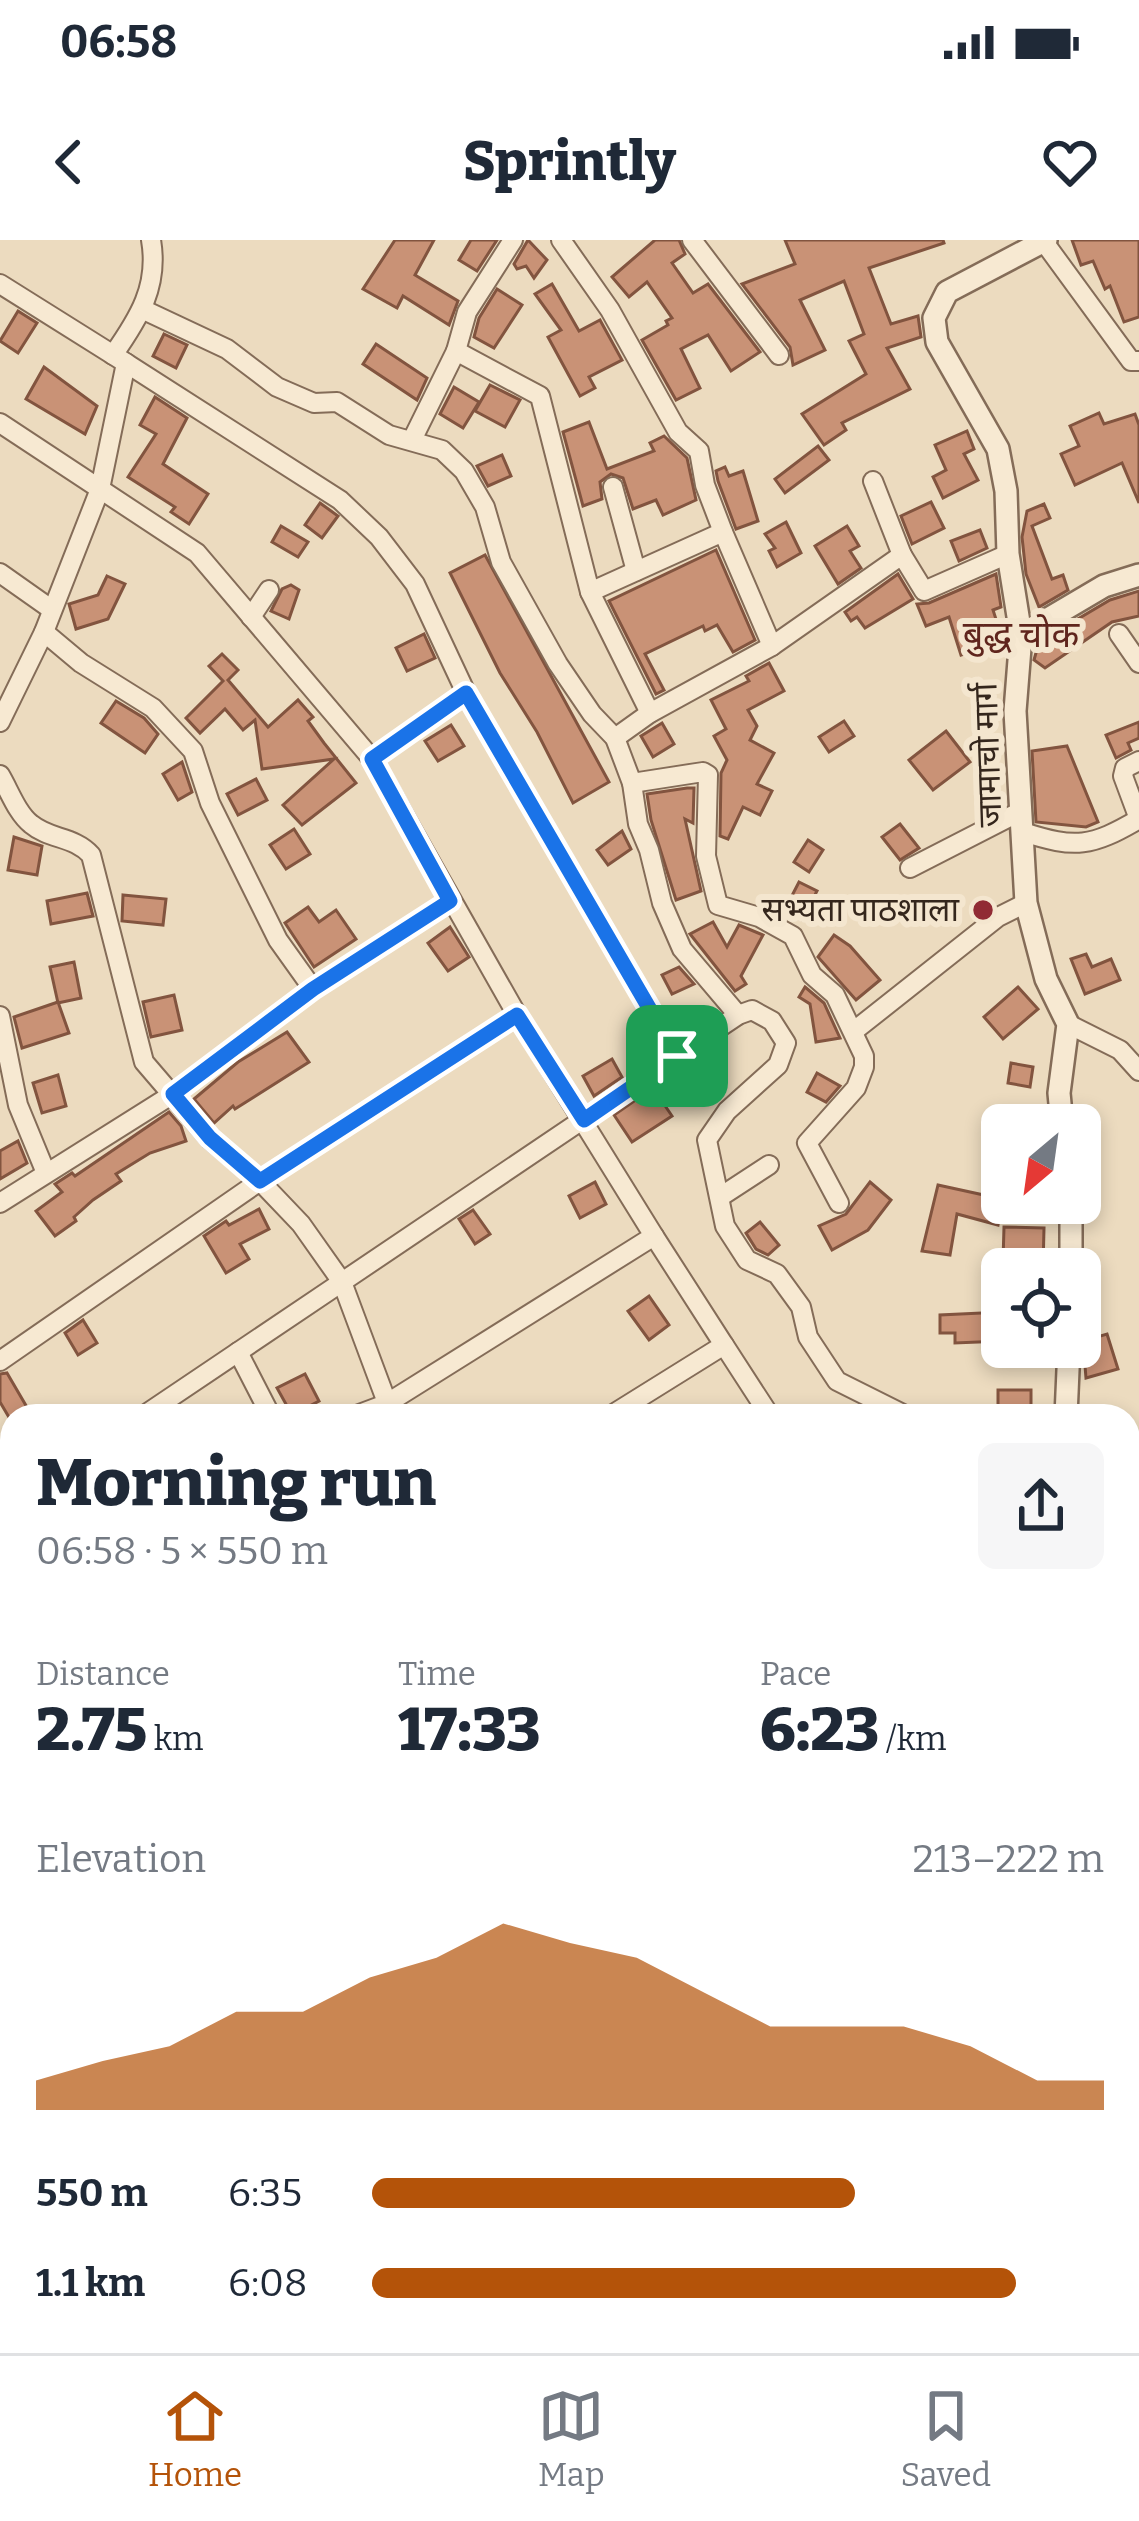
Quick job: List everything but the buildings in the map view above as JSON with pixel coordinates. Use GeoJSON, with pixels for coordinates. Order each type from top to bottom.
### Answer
{"type":"FeatureCollection","features":[{"type":"Feature","properties":{"kind":"street"},"geometry":{"type":"LineString","coordinates":[[0,722],[44,632],[100,489],[119,359],[144,310],[155,263],[151,240]]}},
{"type":"Feature","properties":{"kind":"street"},"geometry":{"type":"LineString","coordinates":[[412,440],[456,351],[467,312],[513,240]]}},
{"type":"Feature","properties":{"kind":"street"},"geometry":{"type":"LineString","coordinates":[[561,240],[610,310],[678,431],[699,451],[705,485],[772,646]]}},
{"type":"Feature","properties":{"kind":"street"},"geometry":{"type":"LineString","coordinates":[[692,240],[779,355]]}},
{"type":"Feature","properties":{"kind":"street"},"geometry":{"type":"LineString","coordinates":[[1045,241],[1131,361],[1139,361]]}},
{"type":"Feature","properties":{"kind":"street","name":"जामाचो मार्ग"},"geometry":{"type":"LineString","coordinates":[[1045,241],[947,292],[934,318],[937,342],[998,449],[1006,491],[1008,554],[1021,635],[1015,711],[1026,903],[1046,979],[1068,1024]]}},
{"type":"Feature","properties":{"kind":"street"},"geometry":{"type":"LineString","coordinates":[[0,284],[340,500],[379,537],[416,584],[466,693],[677,1056]]}},
{"type":"Feature","properties":{"kind":"street"},"geometry":{"type":"LineString","coordinates":[[144,310],[227,349],[277,387],[314,403],[337,402],[389,435],[442,450],[464,471],[485,507],[500,562],[558,664],[615,738],[632,783],[638,824],[650,850],[662,903],[682,949],[738,1015]]}},
{"type":"Feature","properties":{"kind":"street"},"geometry":{"type":"LineString","coordinates":[[456,351],[540,397],[590,592],[650,713]]}},
{"type":"Feature","properties":{"kind":"street"},"geometry":{"type":"LineString","coordinates":[[0,423],[196,553],[372,759],[517,1015],[762,1404]]}},
{"type":"Feature","properties":{"kind":"street"},"geometry":{"type":"LineString","coordinates":[[872,481],[902,556],[924,591],[1008,554]]}},
{"type":"Feature","properties":{"kind":"street"},"geometry":{"type":"LineString","coordinates":[[613,487],[636,571]]}},
{"type":"Feature","properties":{"kind":"street"},"geometry":{"type":"LineString","coordinates":[[590,592],[723,532]]}},
{"type":"Feature","properties":{"kind":"street"},"geometry":{"type":"LineString","coordinates":[[615,738],[650,713],[772,646],[902,556]]}},
{"type":"Feature","properties":{"kind":"street"},"geometry":{"type":"LineString","coordinates":[[0,573],[51,609]]}},
{"type":"Feature","properties":{"kind":"street"},"geometry":{"type":"LineString","coordinates":[[1021,635],[1104,586],[1139,575]]}},
{"type":"Feature","properties":{"kind":"street"},"geometry":{"type":"LineString","coordinates":[[251,617],[269,590]]}},
{"type":"Feature","properties":{"kind":"street"},"geometry":{"type":"LineString","coordinates":[[44,632],[81,663],[153,707],[193,751],[210,802],[278,940],[313,989]]}},
{"type":"Feature","properties":{"kind":"street"},"geometry":{"type":"LineString","coordinates":[[1119,634],[1139,663]]}},
{"type":"Feature","properties":{"kind":"street"},"geometry":{"type":"LineString","coordinates":[[372,759],[466,693]]}},
{"type":"Feature","properties":{"kind":"street"},"geometry":{"type":"LineString","coordinates":[[910,868],[1022,822],[1054,842],[1087,845],[1139,819],[1123,776],[1125,768],[1139,761]]}},
{"type":"Feature","properties":{"kind":"street"},"geometry":{"type":"LineString","coordinates":[[0,775],[27,821],[80,842],[91,855],[140,1053],[210,1138],[301,1224],[342,1282],[387,1404]]}},
{"type":"Feature","properties":{"kind":"street"},"geometry":{"type":"LineString","coordinates":[[632,783],[708,775],[706,856],[718,905],[759,916],[793,936],[812,975],[835,995],[854,1031],[864,1056],[862,1078],[807,1143],[839,1203]]}},
{"type":"Feature","properties":{"kind":"street"},"geometry":{"type":"LineString","coordinates":[[0,1203],[173,1094],[313,989],[450,901]]}},
{"type":"Feature","properties":{"kind":"street"},"geometry":{"type":"LineString","coordinates":[[854,1031],[998,917],[1026,903]]}},
{"type":"Feature","properties":{"kind":"street"},"geometry":{"type":"LineString","coordinates":[[162,1404],[738,1015],[752,1010],[772,1021],[786,1043],[778,1066],[727,1112],[707,1140],[725,1226],[746,1260],[777,1274],[801,1307],[808,1337],[837,1381],[883,1404]]}},
{"type":"Feature","properties":{"kind":"street"},"geometry":{"type":"LineString","coordinates":[[0,1361],[260,1181],[517,1015]]}},
{"type":"Feature","properties":{"kind":"street"},"geometry":{"type":"LineString","coordinates":[[0,1016],[18,1105],[46,1173]]}},
{"type":"Feature","properties":{"kind":"street"},"geometry":{"type":"LineString","coordinates":[[1060,1104],[1068,1024],[1120,1050],[1139,1071]]}},
{"type":"Feature","properties":{"kind":"street"},"geometry":{"type":"LineString","coordinates":[[720,1197],[769,1166]]}},
{"type":"Feature","properties":{"kind":"street"},"geometry":{"type":"LineString","coordinates":[[398,1404],[654,1236]]}},
{"type":"Feature","properties":{"kind":"street"},"geometry":{"type":"LineString","coordinates":[[629,1404],[724,1345]]}},
{"type":"Feature","properties":{"kind":"street"},"geometry":{"type":"LineString","coordinates":[[238,1352],[265,1404]]}},
{"type":"Feature","properties":{"kind":"street"},"geometry":{"type":"LineString","coordinates":[[1067,1404],[1068,1368]]}},
{"type":"Feature","properties":{"kind":"street"},"geometry":{"type":"LineString","coordinates":[[644,1395],[649,1404]]}},
{"type":"Feature","properties":{"kind":"place","name":"सभ्यता पाठशाला"},"geometry":{"type":"Point","coordinates":[983,910]}},
{"type":"Feature","properties":{"kind":"district","name":"बुद्ध चोक"},"geometry":{"type":"Point","coordinates":[1021,635]}},
{"type":"Feature","properties":{"kind":"route"},"geometry":{"type":"LineString","coordinates":[[466,693],[677,1056],[584,1120],[517,1015],[260,1181],[210,1138],[173,1094],[313,989],[450,901],[372,759],[466,693]]}}]}
